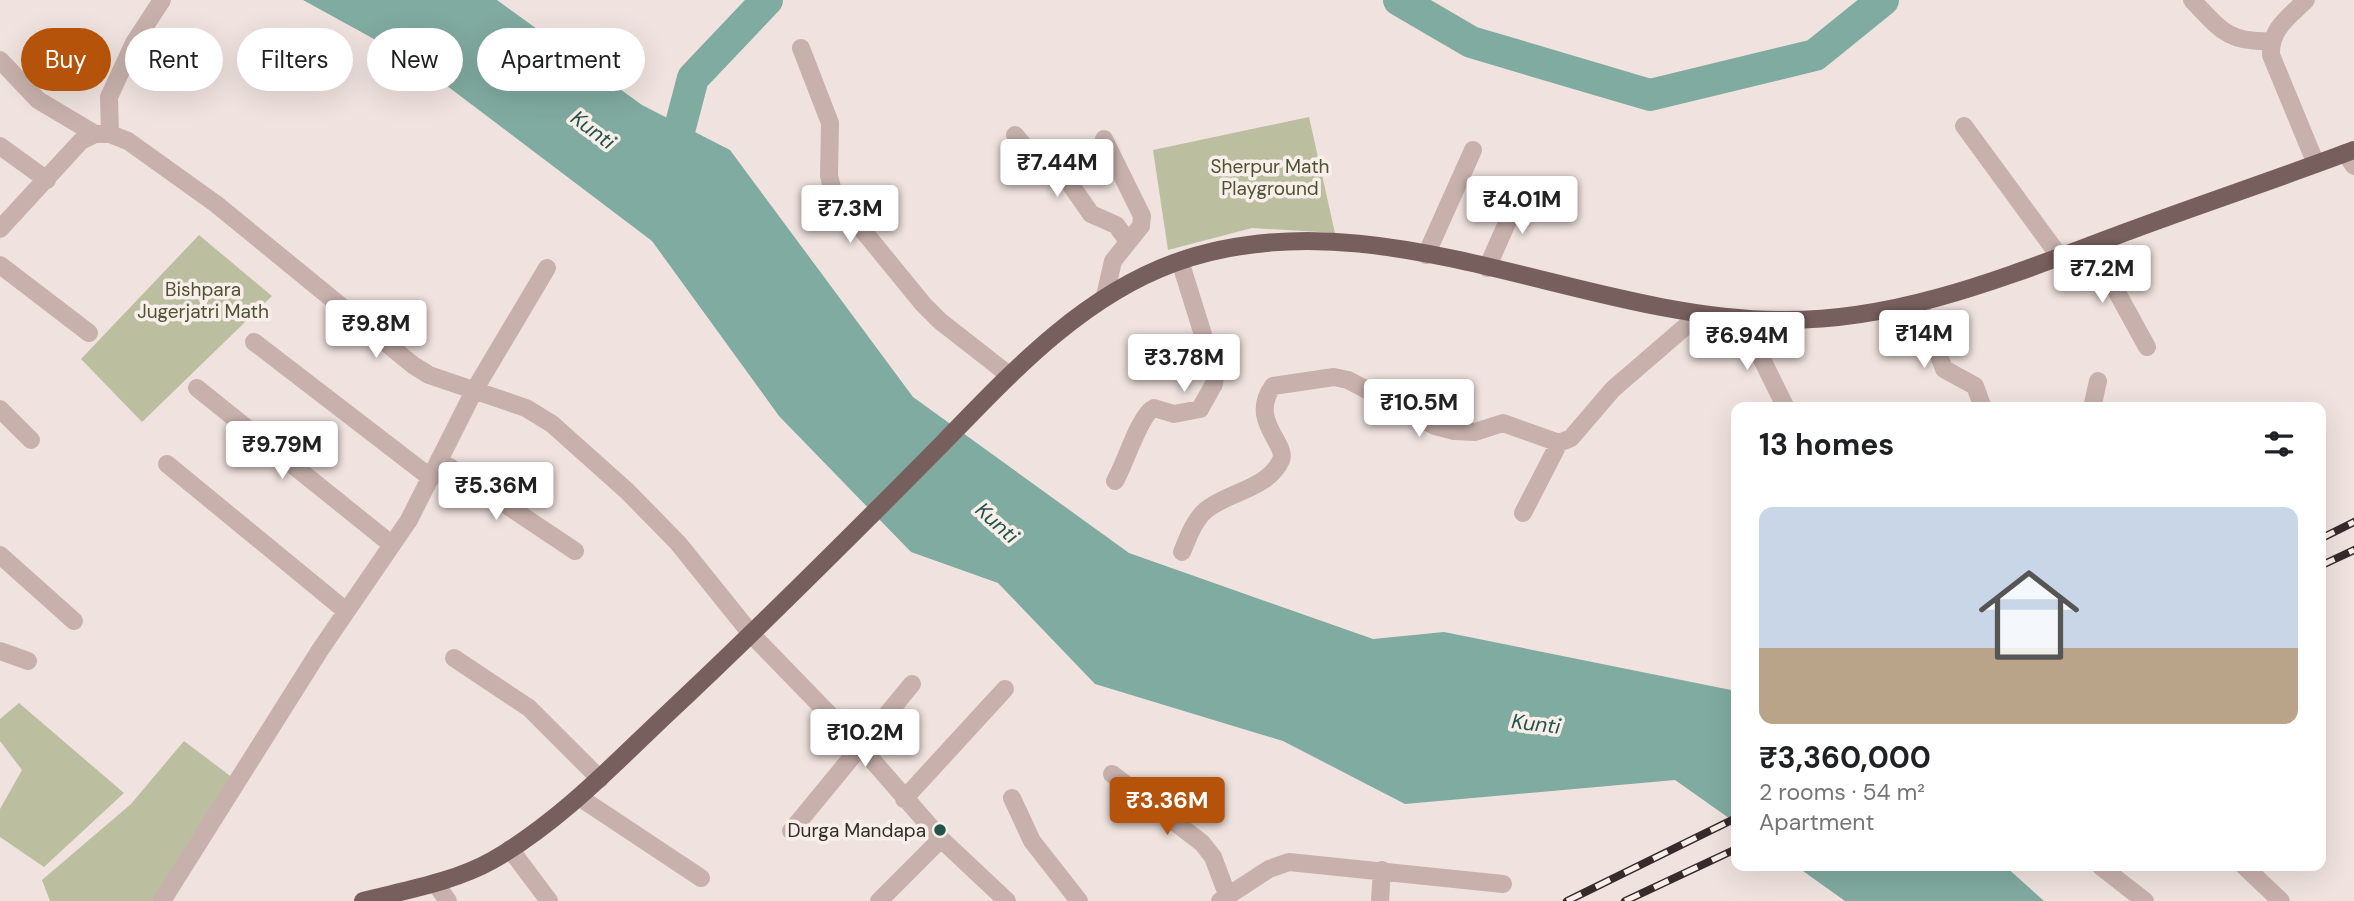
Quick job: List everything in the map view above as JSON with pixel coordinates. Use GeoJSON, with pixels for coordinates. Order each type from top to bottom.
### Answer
{"type":"FeatureCollection","features":[{"type":"Feature","properties":{"kind":"main road"},"geometry":{"type":"LineString","coordinates":[[363,901],[435,883],[489,862],[579,797],[752,635],[1009,375],[1105,296],[1139,277],[1180,261],[1245,245],[1311,239],[1426,255],[1700,314],[1742,319],[1815,320],[1858,316],[1919,304],[2060,257],[2316,164],[2351,157]]}},
{"type":"Feature","properties":{"kind":"street"},"geometry":{"type":"LineString","coordinates":[[103,134],[109,97],[134,43],[162,0]]}},
{"type":"Feature","properties":{"kind":"street"},"geometry":{"type":"LineString","coordinates":[[2192,0],[2228,34],[2244,42],[2270,41]]}},
{"type":"Feature","properties":{"kind":"street"},"geometry":{"type":"LineString","coordinates":[[2306,0],[2277,29],[2270,41],[2272,55],[2316,164]]}},
{"type":"Feature","properties":{"kind":"street"},"geometry":{"type":"LineString","coordinates":[[801,48],[830,123],[829,176],[834,195],[940,321],[1009,375]]}},
{"type":"Feature","properties":{"kind":"street"},"geometry":{"type":"LineString","coordinates":[[0,60],[38,100],[103,134],[128,141],[216,204],[413,365],[429,375],[526,408],[552,424],[626,491],[678,543],[752,635],[859,744],[941,839],[1007,901]]}},
{"type":"Feature","properties":{"kind":"street"},"geometry":{"type":"LineString","coordinates":[[1964,126],[2060,257]]}},
{"type":"Feature","properties":{"kind":"street"},"geometry":{"type":"LineString","coordinates":[[0,229],[81,141],[103,134]]}},
{"type":"Feature","properties":{"kind":"street"},"geometry":{"type":"LineString","coordinates":[[1015,135],[1032,156],[1066,178],[1091,214],[1116,225],[1128,241]]}},
{"type":"Feature","properties":{"kind":"street"},"geometry":{"type":"LineString","coordinates":[[1104,139],[1142,216],[1141,226],[1113,261],[1105,296]]}},
{"type":"Feature","properties":{"kind":"street"},"geometry":{"type":"LineString","coordinates":[[0,146],[47,180]]}},
{"type":"Feature","properties":{"kind":"street"},"geometry":{"type":"LineString","coordinates":[[1426,255],[1473,150]]}},
{"type":"Feature","properties":{"kind":"street"},"geometry":{"type":"LineString","coordinates":[[1486,268],[1523,187]]}},
{"type":"Feature","properties":{"kind":"street"},"geometry":{"type":"LineString","coordinates":[[2091,245],[2147,347]]}},
{"type":"Feature","properties":{"kind":"street"},"geometry":{"type":"LineString","coordinates":[[1115,481],[1128,457],[1143,415],[1154,408],[1174,414],[1200,409],[1214,384],[1215,373],[1180,261]]}},
{"type":"Feature","properties":{"kind":"street"},"geometry":{"type":"LineString","coordinates":[[0,265],[89,333]]}},
{"type":"Feature","properties":{"kind":"street"},"geometry":{"type":"LineString","coordinates":[[162,901],[346,611],[409,520],[475,389],[547,268]]}},
{"type":"Feature","properties":{"kind":"street"},"geometry":{"type":"LineString","coordinates":[[1919,304],[1944,369],[1975,386],[1981,402]]}},
{"type":"Feature","properties":{"kind":"street"},"geometry":{"type":"LineString","coordinates":[[1523,513],[1559,443],[1571,438],[1613,389],[1700,314]]}},
{"type":"Feature","properties":{"kind":"street"},"geometry":{"type":"LineString","coordinates":[[1742,319],[1783,402]]}},
{"type":"Feature","properties":{"kind":"street"},"geometry":{"type":"LineString","coordinates":[[254,342],[431,478]]}},
{"type":"Feature","properties":{"kind":"street"},"geometry":{"type":"LineString","coordinates":[[1182,552],[1204,512],[1263,480],[1281,460],[1282,450],[1265,421],[1267,397],[1273,386],[1278,384],[1334,377],[1348,380],[1445,429],[1475,432],[1503,423],[1559,443]]}},
{"type":"Feature","properties":{"kind":"street"},"geometry":{"type":"LineString","coordinates":[[2093,402],[2098,381]]}},
{"type":"Feature","properties":{"kind":"street"},"geometry":{"type":"LineString","coordinates":[[197,388],[391,544]]}},
{"type":"Feature","properties":{"kind":"street"},"geometry":{"type":"LineString","coordinates":[[0,409],[31,440]]}},
{"type":"Feature","properties":{"kind":"street"},"geometry":{"type":"LineString","coordinates":[[439,460],[575,551]]}},
{"type":"Feature","properties":{"kind":"street"},"geometry":{"type":"LineString","coordinates":[[167,464],[346,611]]}},
{"type":"Feature","properties":{"kind":"street"},"geometry":{"type":"LineString","coordinates":[[0,555],[74,621]]}},
{"type":"Feature","properties":{"kind":"street"},"geometry":{"type":"LineString","coordinates":[[0,651],[28,661]]}},
{"type":"Feature","properties":{"kind":"street"},"geometry":{"type":"LineString","coordinates":[[454,658],[529,708],[600,779]]}},
{"type":"Feature","properties":{"kind":"street"},"geometry":{"type":"LineString","coordinates":[[791,831],[859,744],[912,684]]}},
{"type":"Feature","properties":{"kind":"street"},"geometry":{"type":"LineString","coordinates":[[904,799],[1005,689]]}},
{"type":"Feature","properties":{"kind":"street"},"geometry":{"type":"LineString","coordinates":[[1112,774],[1202,843],[1213,857],[1224,899],[1269,869],[1289,862],[1503,884]]}},
{"type":"Feature","properties":{"kind":"street"},"geometry":{"type":"LineString","coordinates":[[579,797],[701,878]]}},
{"type":"Feature","properties":{"kind":"street"},"geometry":{"type":"LineString","coordinates":[[1012,798],[1032,841],[1079,901]]}},
{"type":"Feature","properties":{"kind":"street"},"geometry":{"type":"LineString","coordinates":[[879,901],[941,839]]}},
{"type":"Feature","properties":{"kind":"street"},"geometry":{"type":"LineString","coordinates":[[510,849],[549,901]]}},
{"type":"Feature","properties":{"kind":"street"},"geometry":{"type":"LineString","coordinates":[[1380,901],[1381,870]]}},
{"type":"Feature","properties":{"kind":"street"},"geometry":{"type":"LineString","coordinates":[[2106,871],[2145,901]]}},
{"type":"Feature","properties":{"kind":"street"},"geometry":{"type":"LineString","coordinates":[[2249,871],[2281,901]]}},
{"type":"Feature","properties":{"kind":"street"},"geometry":{"type":"LineString","coordinates":[[435,883],[448,901]]}},
{"type":"Feature","properties":{"kind":"green space","name":"Sherpur Math Playground"},"geometry":{"type":"Polygon","coordinates":[[[1309,117],[1335,233],[1252,228],[1168,250],[1153,150],[1309,117]]]}},
{"type":"Feature","properties":{"kind":"green space","name":"Bishpara Jugerjatri Math"},"geometry":{"type":"Polygon","coordinates":[[[199,235],[272,296],[142,422],[81,359],[199,235]]]}},
{"type":"Feature","properties":{"kind":"green space"},"geometry":{"type":"Polygon","coordinates":[[[19,703],[124,793],[44,867],[0,837],[0,809],[22,770],[0,741],[0,719],[19,703]]]}},
{"type":"Feature","properties":{"kind":"green space"},"geometry":{"type":"Polygon","coordinates":[[[184,741],[237,781],[157,901],[50,901],[42,880],[131,804],[184,741]]]}},
{"type":"Feature","properties":{"kind":"water","name":"Kunti"},"geometry":{"type":"Polygon","coordinates":[[[303,0],[497,0],[536,28],[477,28],[477,91],[623,91],[642,105],[730,150],[913,397],[1129,553],[1373,639],[1444,632],[1731,690],[1731,819],[1675,780],[1405,804],[1283,741],[1095,684],[998,583],[911,552],[779,416],[652,241],[454,91],[463,91],[463,28],[367,28],[367,35],[303,0]]]}},
{"type":"Feature","properties":{"kind":"water"},"geometry":{"type":"Polygon","coordinates":[[[1803,871],[2011,871],[2044,901],[1845,901],[1803,871]]]}},
{"type":"Feature","properties":{"kind":"waterway"},"geometry":{"type":"LineString","coordinates":[[678,165],[673,154],[693,78],[767,0]]}},
{"type":"Feature","properties":{"kind":"waterway"},"geometry":{"type":"LineString","coordinates":[[1399,0],[1471,42],[1650,95],[1815,55],[1883,0]]}},
{"type":"Feature","properties":{"kind":"railway"},"geometry":{"type":"LineString","coordinates":[[2326,536],[2354,522]]}},
{"type":"Feature","properties":{"kind":"railway"},"geometry":{"type":"LineString","coordinates":[[2326,563],[2354,550]]}},
{"type":"Feature","properties":{"kind":"railway"},"geometry":{"type":"LineString","coordinates":[[1567,901],[1731,820]]}},
{"type":"Feature","properties":{"kind":"railway"},"geometry":{"type":"LineString","coordinates":[[1625,901],[1731,851]]}},
{"type":"Feature","properties":{"kind":"place","name":"Durga Mandapa"},"geometry":{"type":"Point","coordinates":[940,830]}}]}
